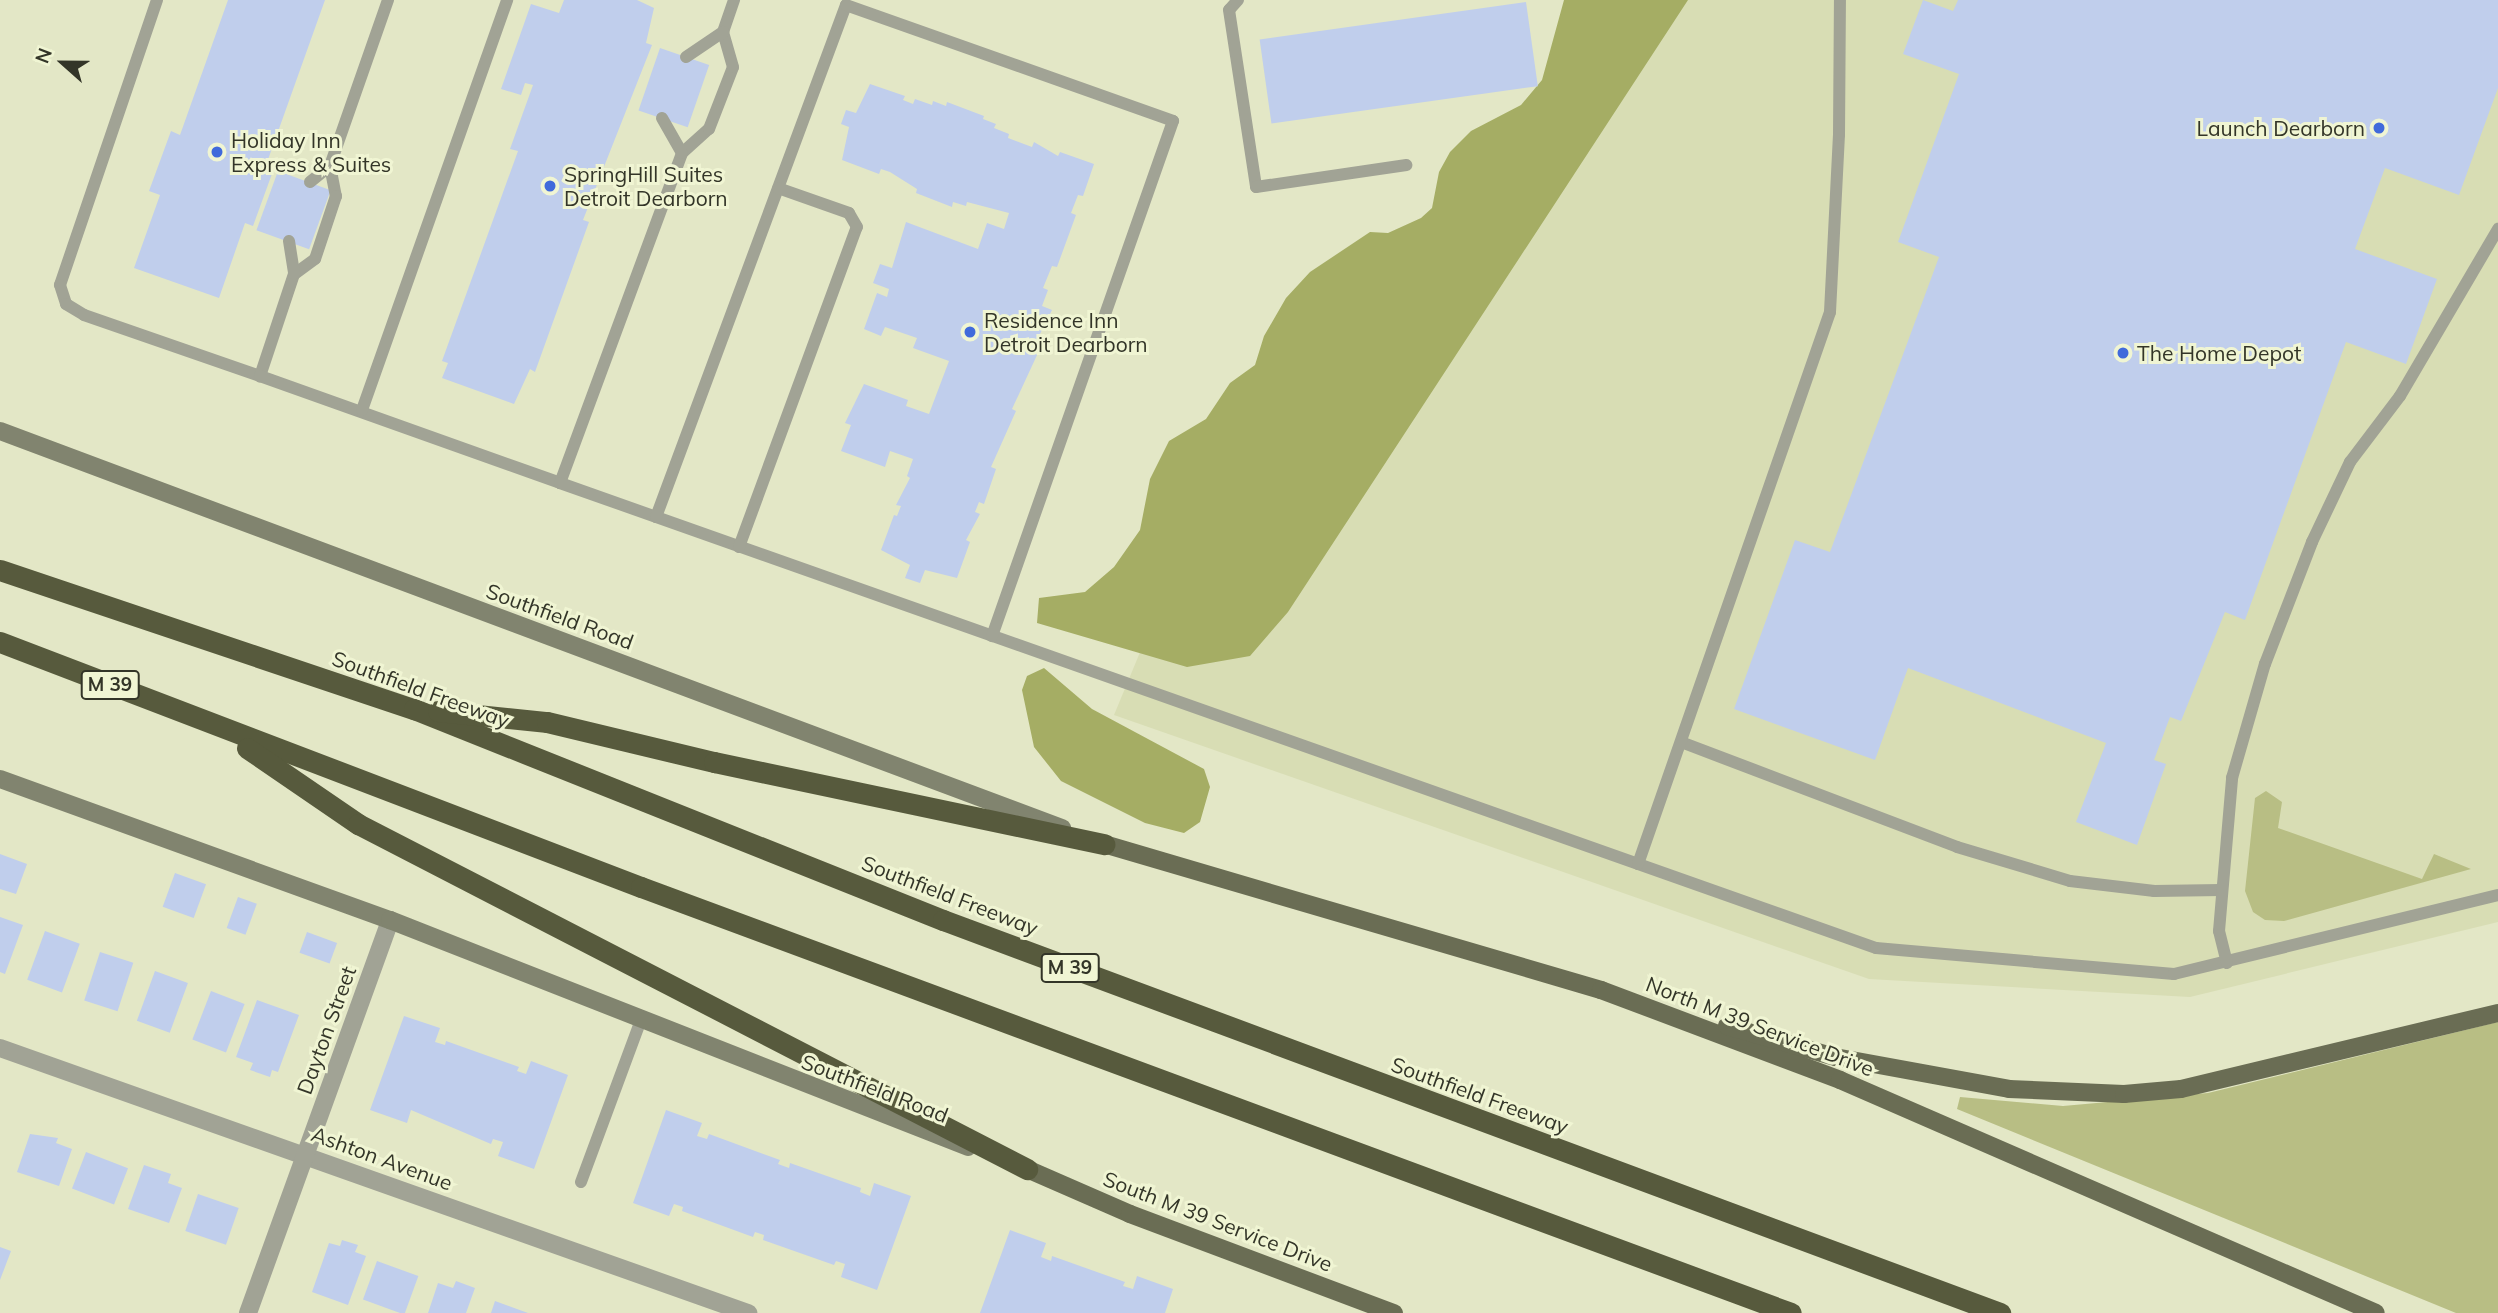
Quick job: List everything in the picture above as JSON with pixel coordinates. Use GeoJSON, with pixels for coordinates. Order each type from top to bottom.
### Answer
{"type":"FeatureCollection","features":[{"type":"Feature","properties":{"kind":"highway","name":"Southfield Freeway"},"geometry":{"type":"LineString","coordinates":[[0,570],[414,709],[943,920],[2000,1313]]}},
{"type":"Feature","properties":{"kind":"highway","name":"M 39"},"geometry":{"type":"LineString","coordinates":[[0,642],[220,729],[1791,1313]]}},
{"type":"Feature","properties":{"kind":"highway"},"geometry":{"type":"LineString","coordinates":[[414,709],[547,722],[714,762],[1104,844]]}},
{"type":"Feature","properties":{"kind":"highway"},"geometry":{"type":"LineString","coordinates":[[220,729],[358,824],[1027,1169]]}},
{"type":"Feature","properties":{"kind":"main road","name":"Southfield Road"},"geometry":{"type":"LineString","coordinates":[[0,430],[1104,844]]}},
{"type":"Feature","properties":{"kind":"main road","name":"Southfield Road"},"geometry":{"type":"LineString","coordinates":[[0,779],[390,920],[640,1020],[1027,1169]]}},
{"type":"Feature","properties":{"kind":"main road","name":"North M 39 Service Drive"},"geometry":{"type":"LineString","coordinates":[[1104,844],[1601,990],[1840,1080],[2376,1313]]}},
{"type":"Feature","properties":{"kind":"main road"},"geometry":{"type":"LineString","coordinates":[[1601,990],[1835,1057],[2009,1089],[2091,1094],[2181,1089],[2498,1013]]}},
{"type":"Feature","properties":{"kind":"main road","name":"South M 39 Service Drive"},"geometry":{"type":"LineString","coordinates":[[1027,1169],[1130,1214],[1392,1313]]}},
{"type":"Feature","properties":{"kind":"street","name":"Dayton Street"},"geometry":{"type":"LineString","coordinates":[[248,1313],[390,920]]}},
{"type":"Feature","properties":{"kind":"street","name":"Ashton Avenue"},"geometry":{"type":"LineString","coordinates":[[0,1048],[748,1313]]}},
{"type":"Feature","properties":{"kind":"lane"},"geometry":{"type":"LineString","coordinates":[[157,0],[60,285],[66,304],[84,315],[362,410],[740,547],[1876,948],[2174,974],[2498,895]]}},
{"type":"Feature","properties":{"kind":"lane"},"geometry":{"type":"LineString","coordinates":[[310,182],[330,166],[388,0]]}},
{"type":"Feature","properties":{"kind":"lane"},"geometry":{"type":"LineString","coordinates":[[362,410],[507,0]]}},
{"type":"Feature","properties":{"kind":"lane"},"geometry":{"type":"LineString","coordinates":[[560,483],[682,153],[709,129],[733,67],[723,32],[734,0]]}},
{"type":"Feature","properties":{"kind":"lane"},"geometry":{"type":"LineString","coordinates":[[1238,0],[1229,10],[1256,187],[1406,165]]}},
{"type":"Feature","properties":{"kind":"lane"},"geometry":{"type":"LineString","coordinates":[[1637,864],[1830,312],[1839,135],[1840,0]]}},
{"type":"Feature","properties":{"kind":"lane"},"geometry":{"type":"LineString","coordinates":[[656,517],[778,188],[841,2],[1173,121],[992,636]]}},
{"type":"Feature","properties":{"kind":"lane"},"geometry":{"type":"LineString","coordinates":[[685,57],[723,32]]}},
{"type":"Feature","properties":{"kind":"lane"},"geometry":{"type":"LineString","coordinates":[[662,118],[682,153]]}},
{"type":"Feature","properties":{"kind":"lane"},"geometry":{"type":"LineString","coordinates":[[294,274],[315,259],[337,196],[330,166]]}},
{"type":"Feature","properties":{"kind":"lane"},"geometry":{"type":"LineString","coordinates":[[740,547],[858,227],[849,213],[778,188]]}},
{"type":"Feature","properties":{"kind":"lane"},"geometry":{"type":"LineString","coordinates":[[2227,963],[2219,931],[2232,778],[2265,664],[2312,542],[2350,462],[2400,396],[2498,229]]}},
{"type":"Feature","properties":{"kind":"lane"},"geometry":{"type":"LineString","coordinates":[[260,376],[294,274],[289,242]]}},
{"type":"Feature","properties":{"kind":"lane"},"geometry":{"type":"LineString","coordinates":[[1681,742],[1957,847],[2070,881],[2154,891],[2221,890]]}},
{"type":"Feature","properties":{"kind":"lane"},"geometry":{"type":"LineString","coordinates":[[581,1182],[640,1020]]}},
{"type":"Feature","properties":{"kind":"shaded area"},"geometry":{"type":"Polygon","coordinates":[[[1655,0],[2498,0],[2498,922],[2190,997],[1869,979],[1114,715],[1148,633],[1655,0]]]}},
{"type":"Feature","properties":{"kind":"shaded area"},"geometry":{"type":"Polygon","coordinates":[[[2266,791],[2282,802],[2278,828],[2422,879],[2434,854],[2471,869],[2284,921],[2265,920],[2253,912],[2245,891],[2255,798],[2266,791]]]}},
{"type":"Feature","properties":{"kind":"shaded area"},"geometry":{"type":"Polygon","coordinates":[[[2498,1022],[2498,1313],[2456,1313],[1957,1109],[1960,1097],[2063,1106],[2208,1093],[2498,1022]]]}},
{"type":"Feature","properties":{"kind":"green space"},"geometry":{"type":"Polygon","coordinates":[[[1564,0],[1688,0],[1288,612],[1250,656],[1187,667],[1037,623],[1039,598],[1085,592],[1114,567],[1140,530],[1150,479],[1169,441],[1206,419],[1230,383],[1255,365],[1264,336],[1286,298],[1310,272],[1370,232],[1388,233],[1421,218],[1432,208],[1439,172],[1450,152],[1471,131],[1521,105],[1542,80],[1564,0]]]}},
{"type":"Feature","properties":{"kind":"green space"},"geometry":{"type":"Polygon","coordinates":[[[1044,668],[1092,709],[1204,769],[1210,787],[1200,822],[1184,833],[1145,823],[1061,781],[1034,747],[1022,690],[1027,676],[1044,668]]]}},
{"type":"Feature","properties":{"kind":"building","name":"Holiday Inn Express & Suites"},"geometry":{"type":"Polygon","coordinates":[[[228,0],[325,0],[265,168],[273,171],[253,226],[245,223],[219,298],[134,268],[160,195],[149,191],[171,131],[180,135],[228,0]]]}},
{"type":"Feature","properties":{"kind":"building","name":"SpringHill Suites Detroit Dearborn"},"geometry":{"type":"Polygon","coordinates":[[[564,0],[637,0],[654,8],[646,43],[652,45],[583,220],[589,222],[535,372],[530,369],[514,404],[442,378],[448,363],[442,361],[518,151],[510,149],[533,85],[525,83],[521,95],[501,89],[531,4],[559,13],[564,0]]]}},
{"type":"Feature","properties":{"kind":"building","name":"The Home Depot"},"geometry":{"type":"Polygon","coordinates":[[[1923,0],[1953,11],[1958,0],[2498,0],[2498,88],[2459,195],[2385,168],[2355,249],[2437,279],[2406,364],[2346,342],[2245,620],[2225,612],[2181,721],[2170,717],[2154,760],[2166,764],[2137,845],[2076,822],[2106,743],[1908,668],[1875,760],[1734,709],[1795,540],[1830,552],[1939,257],[1898,242],[1959,74],[1903,54],[1923,0]]]}},
{"type":"Feature","properties":{"kind":"building"},"geometry":{"type":"Polygon","coordinates":[[[1526,2],[1538,86],[1271,124],[1260,39],[1526,2]]]}},
{"type":"Feature","properties":{"kind":"building"},"geometry":{"type":"Polygon","coordinates":[[[660,48],[709,65],[688,127],[639,110],[660,48]]]}},
{"type":"Feature","properties":{"kind":"building","name":"Residence Inn Detroit Dearborn"},"geometry":{"type":"Polygon","coordinates":[[[870,84],[905,96],[903,100],[913,104],[915,99],[932,105],[933,101],[946,106],[947,102],[984,116],[983,119],[996,124],[994,128],[1009,134],[1008,138],[1032,147],[1034,142],[1058,156],[1060,152],[1094,164],[1083,196],[1078,195],[1071,213],[1076,215],[1057,267],[1052,266],[1043,288],[1048,290],[1042,306],[1052,310],[1038,338],[1044,340],[1012,409],[1016,411],[991,467],[996,469],[984,504],[979,502],[975,512],[980,514],[966,540],[970,542],[957,578],[925,570],[920,583],[905,578],[910,565],[881,550],[894,515],[897,516],[901,506],[896,505],[910,478],[907,476],[913,459],[890,451],[885,467],[841,451],[851,425],[845,423],[864,384],[908,400],[906,406],[929,414],[949,361],[913,348],[917,338],[885,327],[881,336],[864,329],[877,293],[887,297],[889,289],[873,283],[880,264],[892,268],[906,222],[978,249],[987,223],[1004,229],[1009,213],[967,202],[966,206],[953,202],[952,207],[916,193],[917,189],[890,172],[881,169],[879,174],[842,160],[849,127],[841,124],[846,110],[856,113],[870,84]]]}},
{"type":"Feature","properties":{"kind":"building"},"geometry":{"type":"Polygon","coordinates":[[[278,171],[331,190],[309,249],[256,230],[278,171]]]}},
{"type":"Feature","properties":{"kind":"building"},"geometry":{"type":"Polygon","coordinates":[[[0,854],[27,864],[16,894],[0,889],[0,854]]]}},
{"type":"Feature","properties":{"kind":"building"},"geometry":{"type":"Polygon","coordinates":[[[175,873],[206,884],[194,918],[163,907],[175,873]]]}},
{"type":"Feature","properties":{"kind":"building"},"geometry":{"type":"Polygon","coordinates":[[[238,897],[257,904],[246,935],[227,928],[238,897]]]}},
{"type":"Feature","properties":{"kind":"building"},"geometry":{"type":"Polygon","coordinates":[[[0,917],[23,925],[5,974],[0,972],[0,917]]]}},
{"type":"Feature","properties":{"kind":"building"},"geometry":{"type":"Polygon","coordinates":[[[45,931],[80,944],[62,993],[27,980],[45,931]]]}},
{"type":"Feature","properties":{"kind":"building"},"geometry":{"type":"Polygon","coordinates":[[[307,932],[337,943],[330,964],[299,953],[307,932]]]}},
{"type":"Feature","properties":{"kind":"building"},"geometry":{"type":"Polygon","coordinates":[[[100,952],[133,963],[118,1011],[84,1001],[100,952]]]}},
{"type":"Feature","properties":{"kind":"building"},"geometry":{"type":"Polygon","coordinates":[[[155,971],[188,983],[170,1033],[137,1021],[155,971]]]}},
{"type":"Feature","properties":{"kind":"building"},"geometry":{"type":"Polygon","coordinates":[[[211,991],[245,1004],[226,1052],[192,1040],[211,991]]]}},
{"type":"Feature","properties":{"kind":"building"},"geometry":{"type":"Polygon","coordinates":[[[257,1000],[299,1015],[278,1072],[272,1070],[270,1077],[250,1070],[253,1063],[236,1057],[257,1000]]]}},
{"type":"Feature","properties":{"kind":"building"},"geometry":{"type":"Polygon","coordinates":[[[404,1016],[440,1028],[435,1042],[445,1045],[446,1041],[519,1067],[517,1071],[526,1074],[531,1061],[568,1075],[534,1169],[498,1156],[503,1142],[493,1139],[491,1144],[411,1110],[407,1123],[370,1110],[404,1016]]]}},
{"type":"Feature","properties":{"kind":"building"},"geometry":{"type":"Polygon","coordinates":[[[666,1110],[702,1123],[697,1136],[707,1139],[709,1134],[780,1160],[778,1164],[789,1168],[790,1163],[861,1188],[860,1192],[870,1196],[874,1183],[911,1196],[877,1290],[841,1277],[845,1264],[836,1261],[834,1265],[763,1240],[764,1235],[755,1232],[753,1237],[682,1211],[683,1207],[674,1204],[669,1216],[633,1203],[666,1110]]]}},
{"type":"Feature","properties":{"kind":"building"},"geometry":{"type":"Polygon","coordinates":[[[30,1134],[58,1138],[56,1143],[72,1149],[59,1186],[17,1172],[30,1134]]]}},
{"type":"Feature","properties":{"kind":"building"},"geometry":{"type":"Polygon","coordinates":[[[86,1152],[128,1168],[114,1205],[72,1188],[86,1152]]]}},
{"type":"Feature","properties":{"kind":"building"},"geometry":{"type":"Polygon","coordinates":[[[144,1165],[171,1174],[168,1183],[182,1188],[169,1223],[128,1209],[144,1165]]]}},
{"type":"Feature","properties":{"kind":"building"},"geometry":{"type":"Polygon","coordinates":[[[198,1194],[239,1208],[226,1245],[185,1231],[198,1194]]]}},
{"type":"Feature","properties":{"kind":"building"},"geometry":{"type":"Polygon","coordinates":[[[1010,1230],[1046,1243],[1041,1257],[1051,1261],[1052,1256],[1125,1282],[1123,1286],[1133,1289],[1137,1276],[1173,1289],[1165,1313],[980,1313],[1010,1230]]]}},
{"type":"Feature","properties":{"kind":"building"},"geometry":{"type":"Polygon","coordinates":[[[342,1240],[358,1245],[355,1252],[366,1256],[348,1305],[312,1292],[329,1243],[340,1246],[342,1240]]]}},
{"type":"Feature","properties":{"kind":"building"},"geometry":{"type":"Polygon","coordinates":[[[0,1247],[11,1251],[0,1280],[0,1247]]]}},
{"type":"Feature","properties":{"kind":"building"},"geometry":{"type":"Polygon","coordinates":[[[377,1261],[418,1276],[405,1313],[363,1300],[377,1261]]]}},
{"type":"Feature","properties":{"kind":"building"},"geometry":{"type":"Polygon","coordinates":[[[456,1281],[475,1288],[466,1313],[428,1313],[438,1283],[453,1288],[456,1281]]]}},
{"type":"Feature","properties":{"kind":"building"},"geometry":{"type":"Polygon","coordinates":[[[495,1301],[528,1313],[491,1313],[495,1301]]]}},
{"type":"Feature","properties":{"kind":"place","name":"Launch Dearborn"},"geometry":{"type":"Point","coordinates":[2379,128]}},
{"type":"Feature","properties":{"kind":"place","name":"Holiday Inn Express & Suites"},"geometry":{"type":"Point","coordinates":[217,152]}},
{"type":"Feature","properties":{"kind":"place","name":"SpringHill Suites Detroit Dearborn"},"geometry":{"type":"Point","coordinates":[550,186]}},
{"type":"Feature","properties":{"kind":"place","name":"Residence Inn Detroit Dearborn"},"geometry":{"type":"Point","coordinates":[970,332]}},
{"type":"Feature","properties":{"kind":"place","name":"The Home Depot"},"geometry":{"type":"Point","coordinates":[2123,353]}}]}
